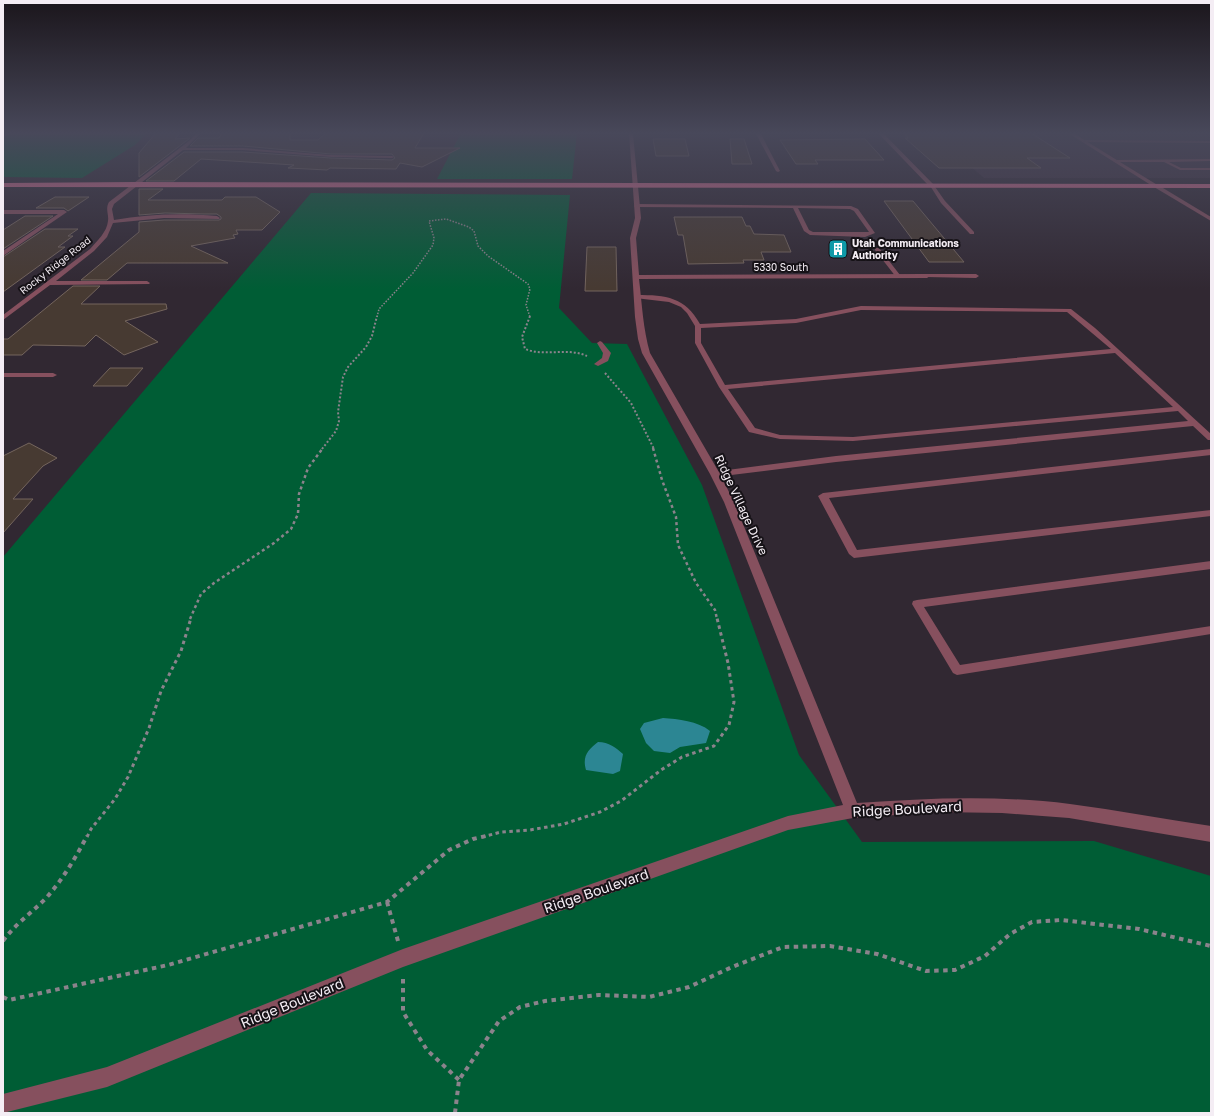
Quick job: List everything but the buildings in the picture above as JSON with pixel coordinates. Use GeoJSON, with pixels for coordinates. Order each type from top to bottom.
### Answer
{"type":"FeatureCollection","features":[{"type":"Feature","properties":{"kind":"main road"},"geometry":{"type":"LineString","coordinates":[[949,185],[1211,186]]}},
{"type":"Feature","properties":{"kind":"street","name":"Rocky Ridge Road"},"geometry":{"type":"LineString","coordinates":[[3,318],[92,250],[104,237],[111,222],[109,209],[111,203],[133,185]]}},
{"type":"Feature","properties":{"kind":"street","name":"Ridge Village Drive"},"geometry":{"type":"LineString","coordinates":[[634,185],[637,206],[637,221],[633,238],[637,297],[642,339],[646,353],[715,474],[742,533],[853,811]]}},
{"type":"Feature","properties":{"kind":"street"},"geometry":{"type":"LineString","coordinates":[[1156,186],[1211,218]]}},
{"type":"Feature","properties":{"kind":"street"},"geometry":{"type":"LineString","coordinates":[[3,212],[64,212],[3,254]]}},
{"type":"Feature","properties":{"kind":"street"},"geometry":{"type":"LineString","coordinates":[[111,222],[151,216],[195,216],[217,218]]}},
{"type":"Feature","properties":{"kind":"street","name":"5330 South"},"geometry":{"type":"LineString","coordinates":[[636,277],[927,276]]}},
{"type":"Feature","properties":{"kind":"street"},"geometry":{"type":"LineString","coordinates":[[48,283],[147,283]]}},
{"type":"Feature","properties":{"kind":"street"},"geometry":{"type":"LineString","coordinates":[[3,375],[54,375]]}},
{"type":"Feature","properties":{"kind":"street","name":"Ridge Boulevard"},"geometry":{"type":"LineString","coordinates":[[3,1104],[107,1077],[403,958],[788,823],[853,811],[938,806],[1002,806],[1069,811],[1211,834]]}},
{"type":"Feature","properties":{"kind":"lane"},"geometry":{"type":"LineString","coordinates":[[931,185],[943,202],[972,233]]}},
{"type":"Feature","properties":{"kind":"lane"},"geometry":{"type":"LineString","coordinates":[[637,206],[795,207],[851,208],[856,210],[872,233],[865,235],[812,234],[808,231],[795,207]]}},
{"type":"Feature","properties":{"kind":"lane"},"geometry":{"type":"LineString","coordinates":[[877,249],[898,276]]}},
{"type":"Feature","properties":{"kind":"lane"},"geometry":{"type":"LineString","coordinates":[[927,276],[976,276]]}},
{"type":"Feature","properties":{"kind":"lane"},"geometry":{"type":"LineString","coordinates":[[637,297],[658,297],[678,302],[688,310],[698,326],[698,343],[723,387],[752,430],[780,437],[853,438],[1178,408]]}},
{"type":"Feature","properties":{"kind":"lane"},"geometry":{"type":"LineString","coordinates":[[698,326],[796,322],[861,308],[1069,310],[1093,329],[1211,438]]}},
{"type":"Feature","properties":{"kind":"lane"},"geometry":{"type":"LineString","coordinates":[[598,364],[605,359],[607,353],[600,343]]}},
{"type":"Feature","properties":{"kind":"lane"},"geometry":{"type":"LineString","coordinates":[[723,387],[1116,351]]}},
{"type":"Feature","properties":{"kind":"lane"},"geometry":{"type":"LineString","coordinates":[[715,474],[836,459],[1195,423]]}},
{"type":"Feature","properties":{"kind":"lane"},"geometry":{"type":"LineString","coordinates":[[1211,452],[823,496],[854,554],[1211,512]]}},
{"type":"Feature","properties":{"kind":"lane"},"geometry":{"type":"LineString","coordinates":[[1211,565],[917,604],[957,670],[1211,630]]}},
{"type":"Feature","properties":{"kind":"path"},"geometry":{"type":"LineString","coordinates":[[3,941],[10,930],[46,897],[75,860],[91,829],[115,800],[128,777],[149,728],[161,691],[181,651],[193,610],[201,594],[253,556],[274,543],[291,529],[298,514],[299,494],[308,468],[336,431],[339,421],[338,412],[343,377],[348,367],[366,347],[372,336],[379,309],[413,273],[433,245],[434,238],[429,222],[433,220],[446,219],[468,227],[474,232],[478,246],[488,256],[528,284],[530,289],[526,305],[530,317],[522,331],[521,338],[525,349],[531,352],[570,351],[583,354],[598,364],[613,384],[631,403],[654,450],[662,480],[676,517],[678,545],[696,583],[714,610],[728,664],[734,702],[729,725],[714,746],[682,756],[661,770],[621,801],[600,812],[564,824],[530,830],[501,832],[473,839],[449,850],[387,902],[168,965],[9,1000],[3,997]]}},
{"type":"Feature","properties":{"kind":"path"},"geometry":{"type":"LineString","coordinates":[[387,902],[403,958],[402,1012],[427,1050],[459,1080]]}},
{"type":"Feature","properties":{"kind":"path"},"geometry":{"type":"LineString","coordinates":[[455,1113],[459,1080],[499,1020],[520,1007],[545,1001],[599,995],[649,997],[689,987],[732,967],[783,947],[830,946],[877,954],[926,971],[956,970],[984,956],[1010,934],[1032,922],[1061,920],[1139,929],[1211,946]]}},
{"type":"Feature","properties":{"kind":"green space"},"geometry":{"type":"Polygon","coordinates":[[[311,193],[570,195],[559,308],[592,343],[627,344],[702,485],[799,755],[862,842],[1094,841],[1211,876],[1211,1113],[3,1113],[3,557],[311,193]]]}},
{"type":"Feature","properties":{"kind":"water"},"geometry":{"type":"Polygon","coordinates":[[[663,718],[688,721],[700,725],[710,731],[706,743],[680,747],[670,753],[654,751],[646,743],[640,729],[644,723],[663,718]]]}},
{"type":"Feature","properties":{"kind":"water"},"geometry":{"type":"Polygon","coordinates":[[[598,742],[609,744],[623,754],[620,771],[613,774],[586,770],[585,757],[591,748],[598,742]]]}},
{"type":"Feature","properties":{"kind":"place","name":"Utah Communications Authority"},"geometry":{"type":"Point","coordinates":[838,249]}}]}
